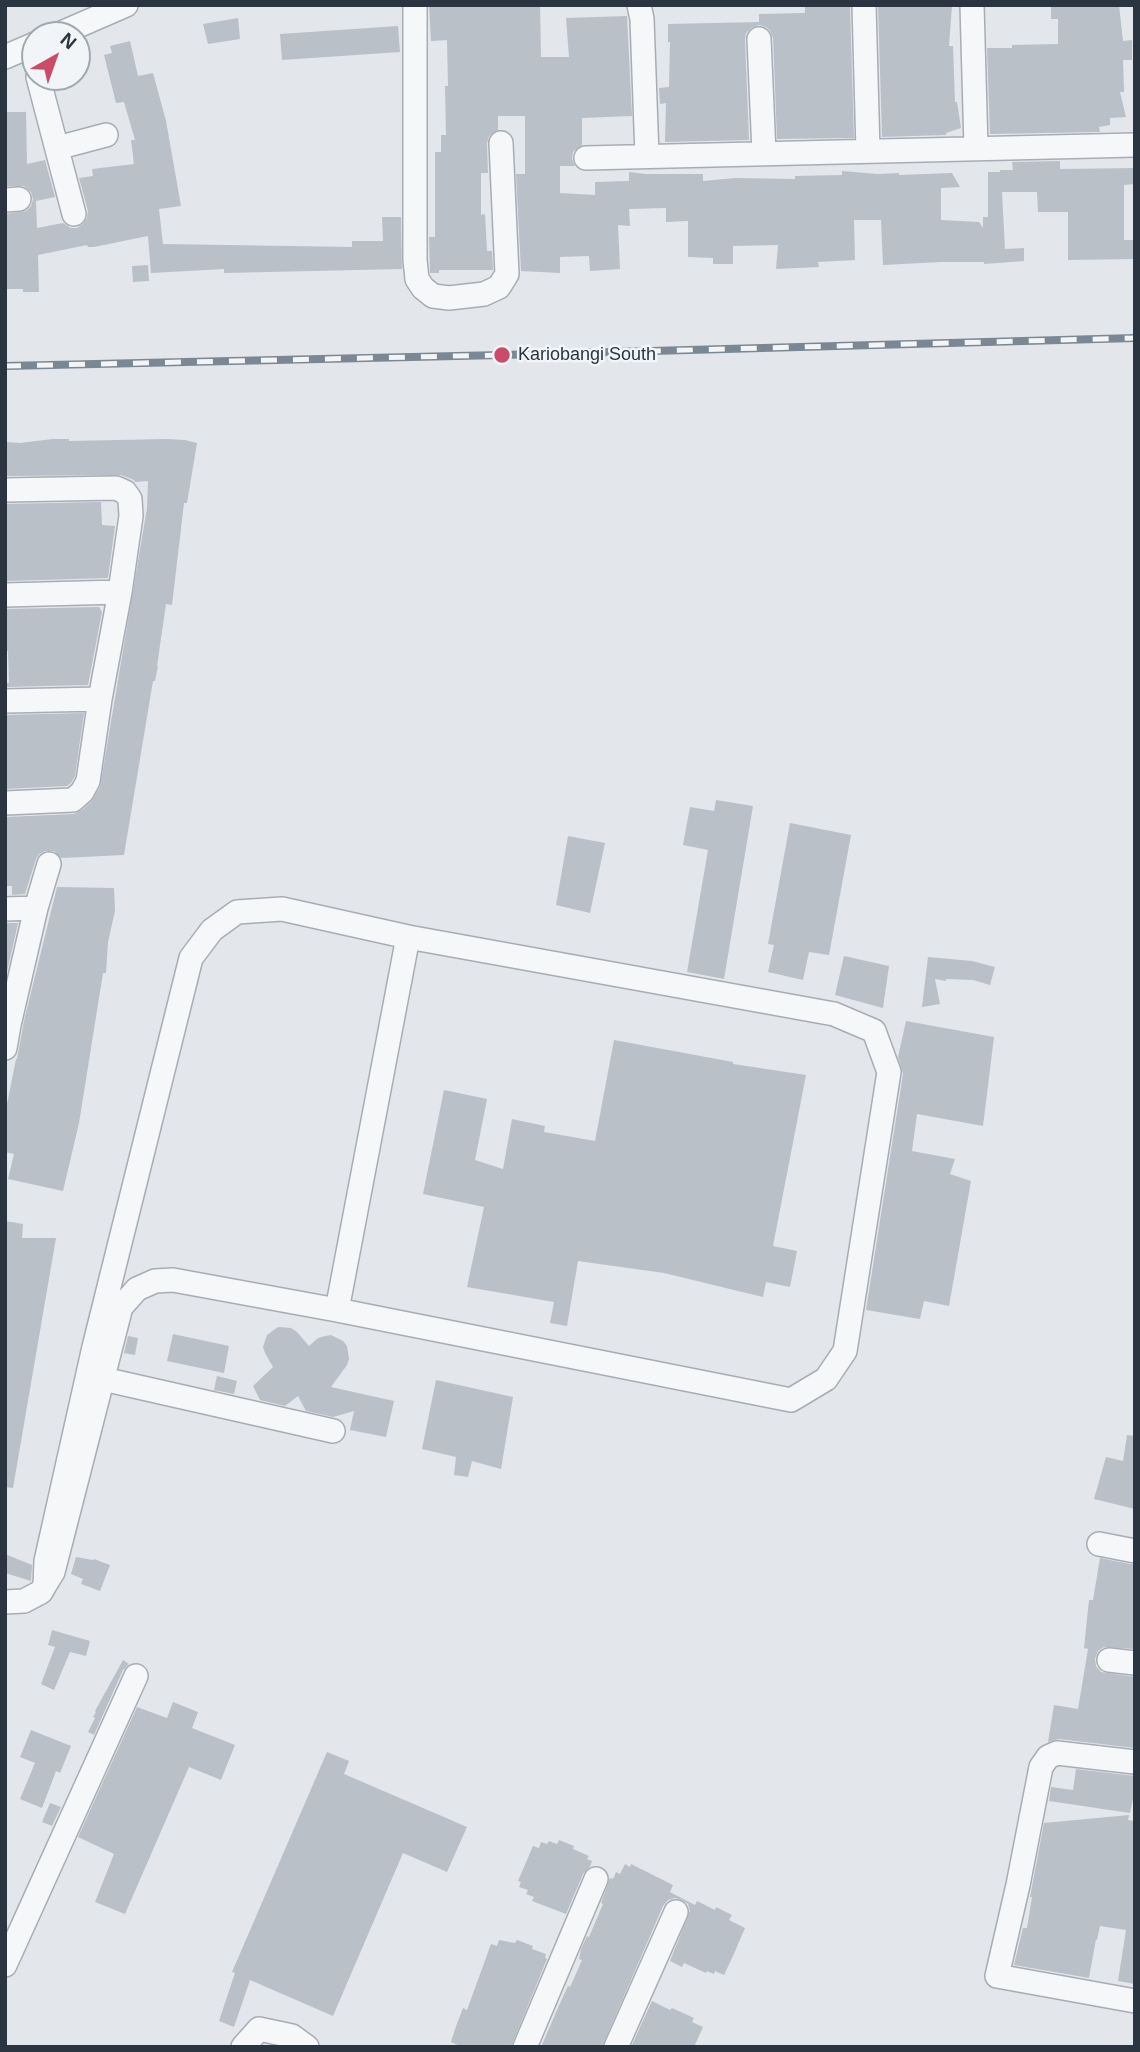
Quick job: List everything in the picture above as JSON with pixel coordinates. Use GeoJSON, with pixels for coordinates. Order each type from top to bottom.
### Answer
{"type":"FeatureCollection","features":[{"type":"Feature","properties":{"kind":"street"},"geometry":{"type":"LineString","coordinates":[[89,21],[126,5]]}},
{"type":"Feature","properties":{"kind":"street"},"geometry":{"type":"LineString","coordinates":[[415,5],[415,260],[417,279],[433,296],[449,298],[484,293],[499,287],[507,274],[500,144]]}},
{"type":"Feature","properties":{"kind":"street"},"geometry":{"type":"LineString","coordinates":[[639,5],[642,19],[647,156]]}},
{"type":"Feature","properties":{"kind":"street"},"geometry":{"type":"LineString","coordinates":[[864,5],[868,151]]}},
{"type":"Feature","properties":{"kind":"street"},"geometry":{"type":"LineString","coordinates":[[972,5],[976,148]]}},
{"type":"Feature","properties":{"kind":"street"},"geometry":{"type":"LineString","coordinates":[[759,39],[764,153]]}},
{"type":"Feature","properties":{"kind":"street"},"geometry":{"type":"LineString","coordinates":[[42,91],[74,214]]}},
{"type":"Feature","properties":{"kind":"street"},"geometry":{"type":"LineString","coordinates":[[58,148],[106,135]]}},
{"type":"Feature","properties":{"kind":"street"},"geometry":{"type":"LineString","coordinates":[[586,158],[1135,145]]}},
{"type":"Feature","properties":{"kind":"street"},"geometry":{"type":"LineString","coordinates":[[5,491],[116,488],[125,492],[130,499],[131,516],[88,780],[82,792],[73,800],[5,803]]}},
{"type":"Feature","properties":{"kind":"street"},"geometry":{"type":"LineString","coordinates":[[5,595],[120,592]]}},
{"type":"Feature","properties":{"kind":"street"},"geometry":{"type":"LineString","coordinates":[[5,701],[100,699]]}},
{"type":"Feature","properties":{"kind":"street"},"geometry":{"type":"LineString","coordinates":[[5,1048],[7,1025],[49,864]]}},
{"type":"Feature","properties":{"kind":"street"},"geometry":{"type":"LineString","coordinates":[[5,909],[36,908]]}},
{"type":"Feature","properties":{"kind":"street"},"geometry":{"type":"LineString","coordinates":[[5,1602],[24,1601],[41,1592],[46,1586],[53,1572],[121,1307],[137,1289],[156,1281],[173,1280],[337,1310],[792,1400],[826,1379],[845,1351],[889,1072],[874,1031],[834,1014],[408,937],[282,909],[237,912],[212,930],[191,958],[94,1347],[46,1561],[46,1586]]}},
{"type":"Feature","properties":{"kind":"street"},"geometry":{"type":"LineString","coordinates":[[337,1310],[408,937]]}},
{"type":"Feature","properties":{"kind":"street"},"geometry":{"type":"LineString","coordinates":[[103,1379],[333,1431]]}},
{"type":"Feature","properties":{"kind":"street"},"geometry":{"type":"LineString","coordinates":[[1099,1544],[1135,1550]]}},
{"type":"Feature","properties":{"kind":"street"},"geometry":{"type":"LineString","coordinates":[[1109,1660],[1135,1663]]}},
{"type":"Feature","properties":{"kind":"street"},"geometry":{"type":"LineString","coordinates":[[5,1965],[136,1676]]}},
{"type":"Feature","properties":{"kind":"street"},"geometry":{"type":"LineString","coordinates":[[1135,1762],[1056,1753],[1048,1757],[1041,1767],[997,1976],[1135,2001]]}},
{"type":"Feature","properties":{"kind":"street"},"geometry":{"type":"LineString","coordinates":[[525,2047],[596,1879]]}},
{"type":"Feature","properties":{"kind":"street"},"geometry":{"type":"LineString","coordinates":[[616,2047],[677,1912]]}},
{"type":"Feature","properties":{"kind":"street"},"geometry":{"type":"LineString","coordinates":[[243,2047],[259,2029],[292,2036],[307,2047]]}},
{"type":"Feature","properties":{"kind":"building"},"geometry":{"type":"Polygon","coordinates":[[[429,5],[540,5],[541,57],[569,57],[566,18],[627,16],[632,116],[582,118],[582,145],[573,152],[575,166],[560,166],[560,193],[595,195],[595,182],[629,181],[629,172],[703,174],[703,181],[736,178],[795,179],[795,176],[842,175],[842,171],[899,175],[952,173],[960,187],[941,188],[941,220],[979,222],[983,228],[983,217],[988,217],[988,172],[1013,170],[1012,162],[1060,161],[1060,169],[1135,168],[1135,184],[1124,185],[1124,240],[1135,240],[1135,259],[1068,260],[1068,212],[1038,212],[1037,192],[1002,192],[1005,249],[1024,248],[1024,261],[883,265],[881,220],[854,220],[855,260],[818,262],[819,267],[776,269],[778,245],[733,246],[733,264],[713,264],[713,258],[688,257],[688,221],[666,222],[666,208],[629,209],[630,226],[618,225],[620,269],[590,271],[589,256],[560,257],[560,273],[521,271],[516,174],[525,174],[525,116],[498,116],[498,130],[489,136],[487,143],[488,173],[481,173],[481,215],[485,214],[487,251],[492,251],[493,270],[439,270],[439,273],[430,273],[429,237],[435,237],[435,152],[441,152],[441,135],[446,135],[445,86],[448,86],[447,40],[431,41],[429,5]]]}},
{"type":"Feature","properties":{"kind":"building"},"geometry":{"type":"Polygon","coordinates":[[[805,5],[850,5],[854,138],[777,139],[773,38],[766,27],[759,25],[746,33],[745,40],[749,140],[665,142],[666,103],[660,104],[659,88],[669,87],[668,24],[759,22],[759,14],[805,13],[805,5]]]}},
{"type":"Feature","properties":{"kind":"building"},"geometry":{"type":"Polygon","coordinates":[[[878,5],[952,5],[949,46],[953,46],[955,102],[961,128],[946,135],[882,137],[878,5]]]}},
{"type":"Feature","properties":{"kind":"building"},"geometry":{"type":"Polygon","coordinates":[[[1119,5],[1123,41],[1132,40],[1132,60],[1123,60],[1124,92],[1120,92],[1126,117],[1110,118],[1110,125],[1099,127],[1100,132],[990,134],[987,48],[1058,44],[1058,19],[1051,19],[1051,6],[1119,5]]]}},
{"type":"Feature","properties":{"kind":"building"},"geometry":{"type":"Polygon","coordinates":[[[238,18],[240,39],[208,44],[203,24],[238,18]]]}},
{"type":"Feature","properties":{"kind":"building"},"geometry":{"type":"Polygon","coordinates":[[[398,26],[400,52],[282,60],[280,34],[398,26]]]}},
{"type":"Feature","properties":{"kind":"building"},"geometry":{"type":"Polygon","coordinates":[[[130,41],[138,76],[153,73],[166,121],[181,206],[159,209],[163,244],[352,247],[352,241],[383,241],[382,217],[401,217],[402,269],[224,273],[224,269],[151,273],[148,236],[38,255],[39,292],[5,289],[5,214],[26,211],[33,199],[31,192],[24,186],[5,186],[6,112],[26,112],[27,164],[45,160],[55,197],[36,201],[37,228],[63,223],[77,228],[87,218],[88,211],[79,178],[93,176],[92,169],[134,164],[131,140],[135,140],[124,102],[116,103],[104,55],[112,53],[110,46],[130,41]]]}},
{"type":"Feature","properties":{"kind":"building"},"geometry":{"type":"Polygon","coordinates":[[[148,265],[149,281],[133,282],[132,266],[148,265]]]}},
{"type":"Feature","properties":{"kind":"building"},"geometry":{"type":"Polygon","coordinates":[[[53,439],[167,439],[197,443],[187,503],[184,503],[172,605],[166,604],[158,666],[153,681],[124,855],[61,858],[54,851],[45,851],[36,859],[25,894],[12,895],[12,886],[5,886],[5,817],[74,814],[91,802],[100,787],[147,508],[148,481],[135,482],[121,475],[5,476],[5,442],[53,439]]]}},
{"type":"Feature","properties":{"kind":"building"},"geometry":{"type":"Polygon","coordinates":[[[101,502],[102,525],[115,526],[108,578],[5,581],[5,504],[101,502]]]}},
{"type":"Feature","properties":{"kind":"building"},"geometry":{"type":"Polygon","coordinates":[[[99,607],[102,612],[88,685],[7,687],[6,683],[9,683],[8,651],[5,651],[5,609],[99,607]]]}},
{"type":"Feature","properties":{"kind":"building"},"geometry":{"type":"Polygon","coordinates":[[[84,713],[75,776],[71,783],[67,786],[5,789],[5,715],[84,713]]]}},
{"type":"Feature","properties":{"kind":"building"},"geometry":{"type":"Polygon","coordinates":[[[716,800],[753,806],[724,979],[687,972],[708,850],[683,845],[690,807],[714,811],[716,800]]]}},
{"type":"Feature","properties":{"kind":"building"},"geometry":{"type":"Polygon","coordinates":[[[790,823],[851,835],[829,955],[809,952],[803,980],[768,972],[774,945],[768,944],[790,823]]]}},
{"type":"Feature","properties":{"kind":"building"},"geometry":{"type":"Polygon","coordinates":[[[568,836],[605,843],[590,913],[556,905],[568,836]]]}},
{"type":"Feature","properties":{"kind":"building"},"geometry":{"type":"Polygon","coordinates":[[[57,887],[114,888],[115,911],[79,1123],[63,1191],[8,1179],[14,1154],[5,1152],[5,1114],[24,1021],[57,887]]]}},
{"type":"Feature","properties":{"kind":"building"},"geometry":{"type":"Polygon","coordinates":[[[5,923],[18,923],[7,972],[5,972],[5,923]]]}},
{"type":"Feature","properties":{"kind":"building"},"geometry":{"type":"Polygon","coordinates":[[[844,956],[889,966],[883,1008],[835,995],[844,956]]]}},
{"type":"Feature","properties":{"kind":"building"},"geometry":{"type":"Polygon","coordinates":[[[928,957],[972,961],[995,967],[990,985],[973,980],[935,979],[940,1004],[922,1007],[928,957]]]}},
{"type":"Feature","properties":{"kind":"building"},"geometry":{"type":"Polygon","coordinates":[[[906,1021],[994,1037],[983,1126],[917,1114],[912,1151],[955,1159],[950,1174],[971,1181],[949,1306],[924,1301],[920,1319],[866,1310],[903,1074],[898,1057],[906,1021]]]}},
{"type":"Feature","properties":{"kind":"building"},"geometry":{"type":"Polygon","coordinates":[[[614,1040],[733,1064],[806,1075],[773,1246],[797,1251],[790,1287],[766,1282],[763,1297],[664,1273],[578,1261],[567,1326],[550,1323],[554,1302],[467,1287],[484,1207],[423,1194],[444,1090],[487,1099],[475,1160],[503,1169],[512,1119],[545,1126],[544,1132],[595,1141],[614,1040]]]}},
{"type":"Feature","properties":{"kind":"building"},"geometry":{"type":"Polygon","coordinates":[[[5,1221],[23,1224],[22,1238],[56,1238],[13,1488],[5,1487],[5,1221]]]}},
{"type":"Feature","properties":{"kind":"building"},"geometry":{"type":"Polygon","coordinates":[[[278,1327],[291,1328],[309,1346],[318,1338],[331,1335],[343,1341],[347,1346],[349,1359],[331,1387],[394,1401],[386,1437],[350,1430],[354,1411],[333,1417],[306,1411],[298,1396],[285,1406],[260,1400],[253,1386],[273,1367],[263,1347],[267,1335],[278,1327]]]}},
{"type":"Feature","properties":{"kind":"building"},"geometry":{"type":"Polygon","coordinates":[[[173,1334],[229,1346],[224,1373],[167,1361],[173,1334]]]}},
{"type":"Feature","properties":{"kind":"building"},"geometry":{"type":"Polygon","coordinates":[[[128,1336],[138,1338],[135,1355],[124,1353],[128,1336]]]}},
{"type":"Feature","properties":{"kind":"building"},"geometry":{"type":"Polygon","coordinates":[[[217,1376],[237,1381],[234,1394],[214,1390],[217,1376]]]}},
{"type":"Feature","properties":{"kind":"building"},"geometry":{"type":"Polygon","coordinates":[[[436,1380],[513,1397],[501,1469],[472,1461],[468,1477],[454,1475],[456,1457],[422,1449],[436,1380]]]}},
{"type":"Feature","properties":{"kind":"building"},"geometry":{"type":"Polygon","coordinates":[[[1127,1435],[1135,1436],[1135,1509],[1094,1499],[1106,1457],[1123,1461],[1127,1435]]]}},
{"type":"Feature","properties":{"kind":"building"},"geometry":{"type":"Polygon","coordinates":[[[5,1554],[32,1565],[31,1581],[5,1573],[5,1554]]]}},
{"type":"Feature","properties":{"kind":"building"},"geometry":{"type":"Polygon","coordinates":[[[76,1557],[94,1559],[110,1565],[100,1591],[81,1584],[83,1579],[71,1574],[76,1557]]]}},
{"type":"Feature","properties":{"kind":"building"},"geometry":{"type":"Polygon","coordinates":[[[1100,1558],[1135,1565],[1135,1649],[1104,1647],[1098,1651],[1095,1659],[1101,1672],[1135,1677],[1135,1748],[1059,1739],[1048,1742],[1054,1705],[1078,1709],[1088,1649],[1084,1648],[1089,1600],[1093,1600],[1100,1558]]]}},
{"type":"Feature","properties":{"kind":"building"},"geometry":{"type":"Polygon","coordinates":[[[52,1630],[90,1641],[86,1656],[70,1652],[54,1690],[41,1684],[55,1647],[48,1645],[52,1630]]]}},
{"type":"Feature","properties":{"kind":"building"},"geometry":{"type":"Polygon","coordinates":[[[123,1660],[129,1664],[123,1670],[94,1735],[88,1732],[95,1718],[95,1711],[123,1660]]]}},
{"type":"Feature","properties":{"kind":"building"},"geometry":{"type":"Polygon","coordinates":[[[173,1702],[198,1712],[192,1728],[235,1745],[221,1780],[189,1767],[125,1914],[95,1902],[114,1854],[78,1837],[137,1707],[167,1718],[173,1702]]]}},
{"type":"Feature","properties":{"kind":"building"},"geometry":{"type":"Polygon","coordinates":[[[31,1730],[71,1746],[60,1773],[56,1771],[42,1808],[20,1799],[35,1763],[20,1757],[31,1730]]]}},
{"type":"Feature","properties":{"kind":"building"},"geometry":{"type":"Polygon","coordinates":[[[327,1752],[349,1761],[344,1774],[467,1827],[447,1872],[403,1853],[333,2016],[250,1980],[234,2027],[219,2021],[235,1973],[232,1972],[327,1752]]]}},
{"type":"Feature","properties":{"kind":"building"},"geometry":{"type":"Polygon","coordinates":[[[1076,1769],[1135,1776],[1130,1813],[1049,1801],[1051,1787],[1073,1790],[1076,1769]]]}},
{"type":"Feature","properties":{"kind":"building"},"geometry":{"type":"Polygon","coordinates":[[[50,1803],[61,1807],[52,1826],[42,1822],[50,1803]]]}},
{"type":"Feature","properties":{"kind":"building"},"geometry":{"type":"Polygon","coordinates":[[[1129,1815],[1128,1820],[1135,1821],[1135,1984],[1118,1981],[1126,1930],[1100,1926],[1089,1978],[1014,1965],[1023,1928],[1027,1928],[1044,1823],[1129,1815]]]}},
{"type":"Feature","properties":{"kind":"building"},"geometry":{"type":"Polygon","coordinates":[[[559,1840],[574,1846],[573,1849],[589,1856],[587,1859],[592,1861],[583,1874],[566,1914],[532,1901],[534,1897],[526,1894],[528,1890],[519,1887],[521,1882],[518,1881],[533,1846],[539,1848],[541,1842],[547,1844],[549,1841],[557,1844],[559,1840]]]}},
{"type":"Feature","properties":{"kind":"building"},"geometry":{"type":"Polygon","coordinates":[[[625,1864],[630,1867],[631,1864],[673,1885],[670,1892],[695,1905],[697,1901],[732,1915],[729,1920],[745,1928],[733,1956],[724,1975],[715,1971],[714,1974],[707,1971],[706,1973],[684,1963],[682,1967],[670,1961],[690,1911],[688,1904],[682,1900],[668,1900],[663,1906],[602,2047],[541,2047],[582,1960],[579,1959],[581,1949],[603,1904],[601,1903],[610,1878],[613,1879],[616,1872],[620,1874],[625,1864]]]}},
{"type":"Feature","properties":{"kind":"building"},"geometry":{"type":"Polygon","coordinates":[[[499,1940],[515,1943],[517,1940],[533,1946],[532,1949],[546,1954],[547,1959],[511,2047],[462,2047],[451,2042],[455,2029],[463,2008],[467,2010],[491,1944],[497,1946],[499,1940]]]}},
{"type":"Feature","properties":{"kind":"building"},"geometry":{"type":"Polygon","coordinates":[[[652,2001],[694,2018],[692,2022],[703,2027],[694,2047],[631,2047],[652,2001]]]}},
{"type":"Feature","properties":{"kind":"railway"},"geometry":{"type":"LineString","coordinates":[[5,366],[1135,338]]}},
{"type":"Feature","properties":{"kind":"place","name":"Kariobangi South"},"geometry":{"type":"Point","coordinates":[502,355]}}]}
